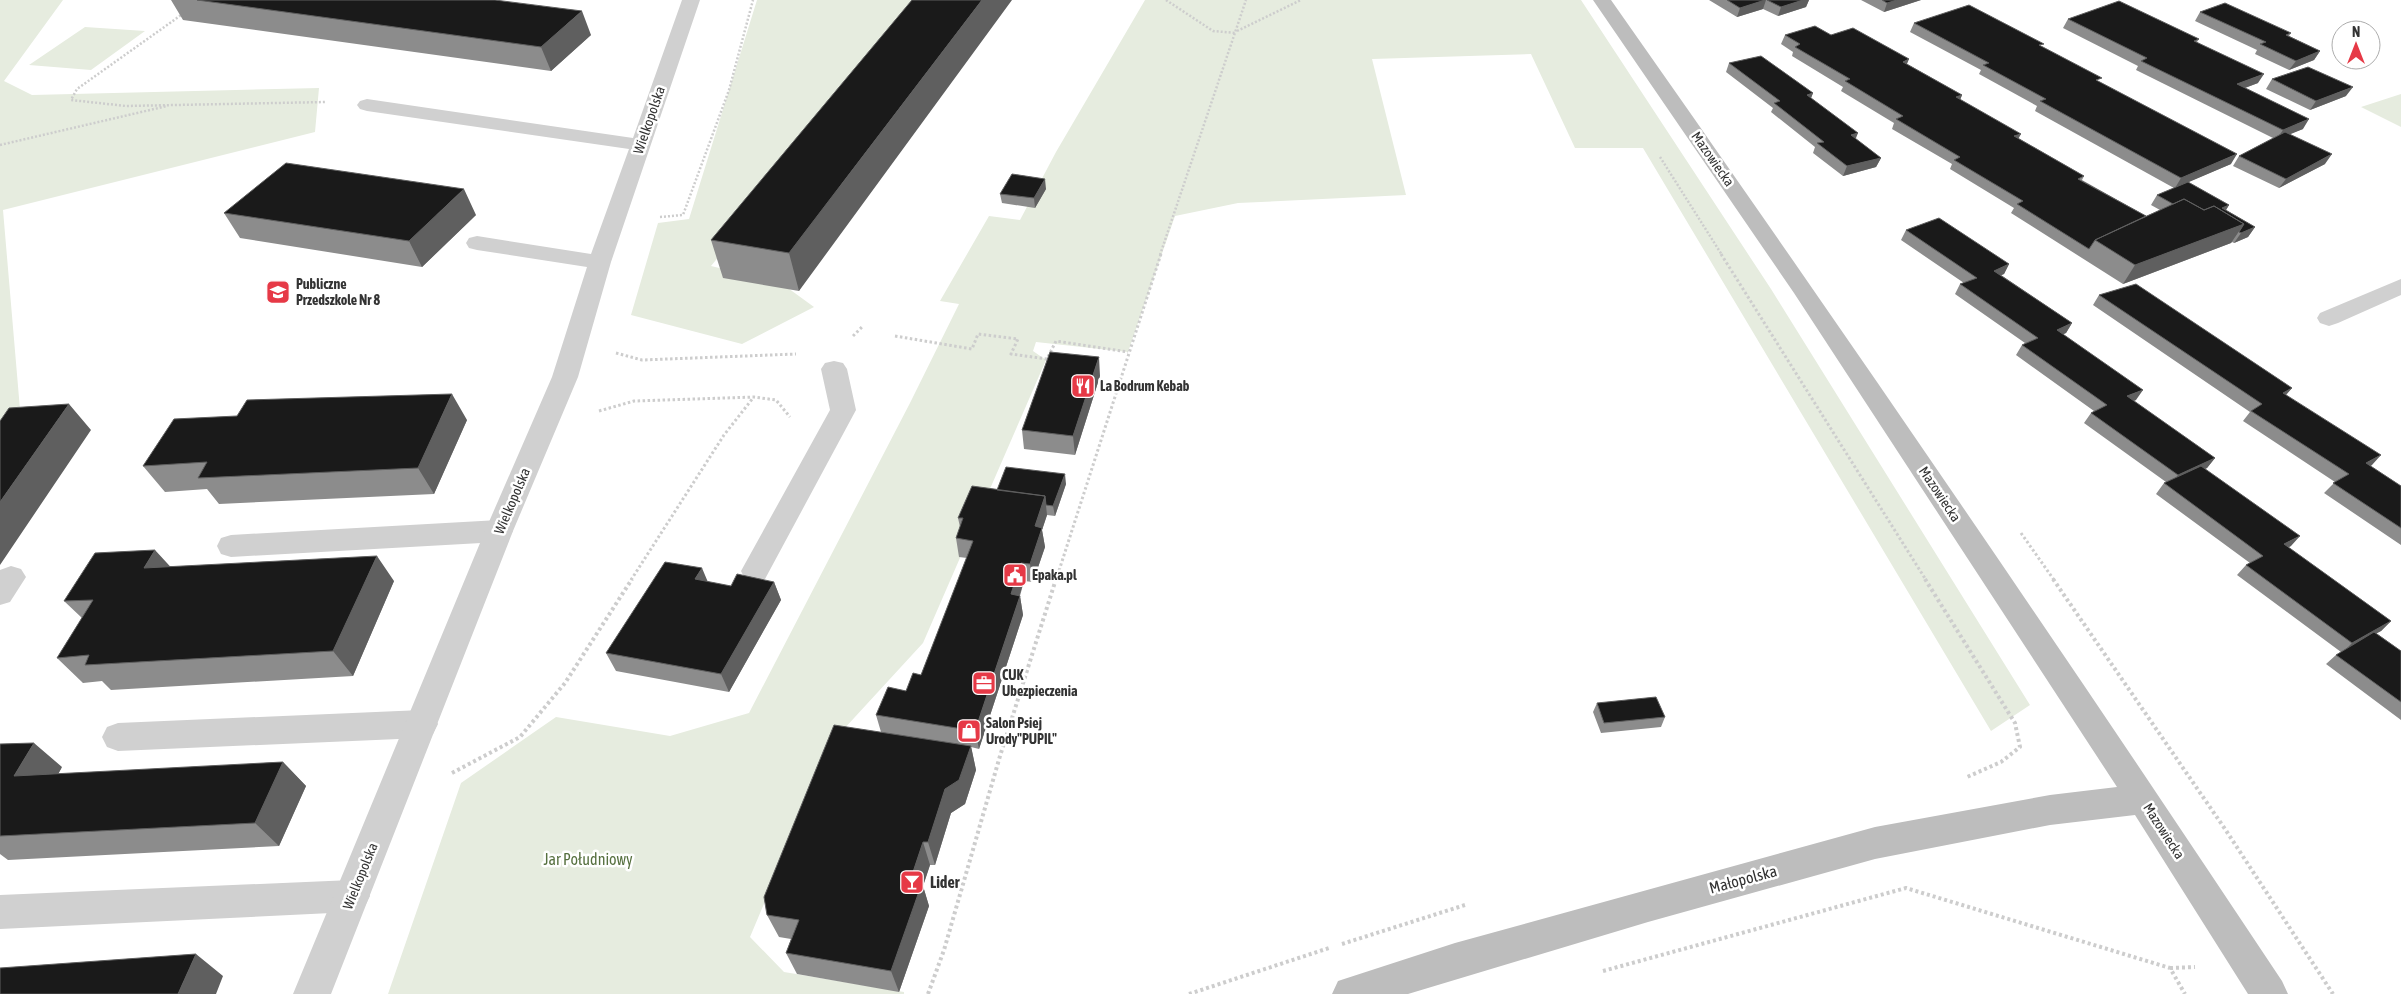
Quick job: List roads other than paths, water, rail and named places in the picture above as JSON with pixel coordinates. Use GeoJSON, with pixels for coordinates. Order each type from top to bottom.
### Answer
{"type":"FeatureCollection","features":[{"type":"Feature","properties":{"kind":"street","name":"Wielkopolska"},"geometry":{"type":"LineString","coordinates":[[312,994],[499,532],[565,377],[600,262],[691,0]]}},
{"type":"Feature","properties":{"kind":"street","name":"Mazowiecka"},"geometry":{"type":"LineString","coordinates":[[1602,0],[1803,289],[2143,799],[2269,994]]}},
{"type":"Feature","properties":{"kind":"street"},"geometry":{"type":"LineString","coordinates":[[366,105],[640,145]]}},
{"type":"Feature","properties":{"kind":"street"},"geometry":{"type":"LineString","coordinates":[[477,243],[600,262]]}},
{"type":"Feature","properties":{"kind":"street"},"geometry":{"type":"LineString","coordinates":[[2330,318],[2401,286]]}},
{"type":"Feature","properties":{"kind":"street"},"geometry":{"type":"LineString","coordinates":[[755,572],[843,410],[834,369]]}},
{"type":"Feature","properties":{"kind":"street"},"geometry":{"type":"LineString","coordinates":[[231,546],[499,532]]}},
{"type":"Feature","properties":{"kind":"street"},"geometry":{"type":"LineString","coordinates":[[118,737],[422,724]]}},
{"type":"Feature","properties":{"kind":"street","name":"Małopolska"},"geometry":{"type":"LineString","coordinates":[[1351,994],[1454,961],[1639,907],[1875,843],[2050,810],[2143,799]]}},
{"type":"Feature","properties":{"kind":"street"},"geometry":{"type":"LineString","coordinates":[[0,912],[352,896]]}},
{"type":"Feature","properties":{"kind":"place","name":"Publiczne Przedszkole Nr 8"},"geometry":{"type":"Point","coordinates":[278,292]}},
{"type":"Feature","properties":{"kind":"place","name":"La Bodrum Kebab"},"geometry":{"type":"Point","coordinates":[1083,386]}},
{"type":"Feature","properties":{"kind":"place","name":"Epaka.pl"},"geometry":{"type":"Point","coordinates":[1015,575]}},
{"type":"Feature","properties":{"kind":"place","name":"CUK Ubezpieczenia"},"geometry":{"type":"Point","coordinates":[984,683]}},
{"type":"Feature","properties":{"kind":"place","name":"Salon Psiej Urody\"PUPIL\""},"geometry":{"type":"Point","coordinates":[969,731]}},
{"type":"Feature","properties":{"kind":"place","name":"Lider"},"geometry":{"type":"Point","coordinates":[912,882]}},
{"type":"Feature","properties":{"kind":"park label","name":"Jar Południowy"},"geometry":{"type":"Point","coordinates":[588,859]}}]}
